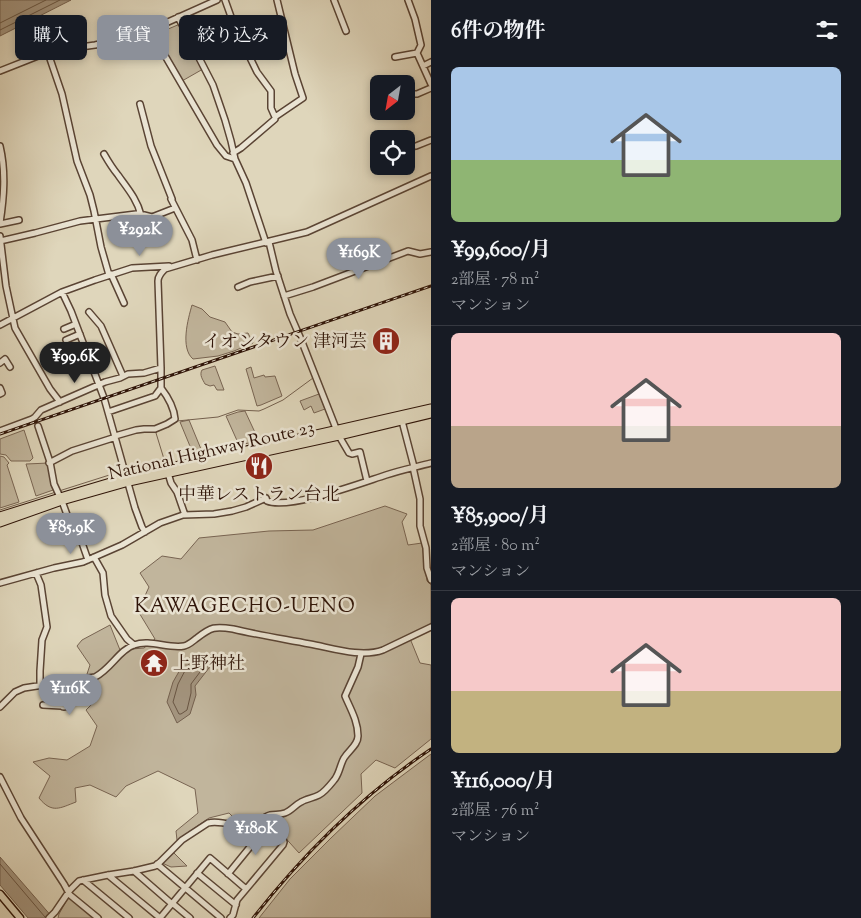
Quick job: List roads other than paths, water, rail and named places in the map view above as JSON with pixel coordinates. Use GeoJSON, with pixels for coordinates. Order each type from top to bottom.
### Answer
{"type":"FeatureCollection","features":[{"type":"Feature","properties":{"kind":"highway","name":"National Highway Route 23"},"geometry":{"type":"LineString","coordinates":[[128,479],[168,473],[338,433],[431,408]]}},
{"type":"Feature","properties":{"kind":"highway","name":"National Highway Route 23"},"geometry":{"type":"LineString","coordinates":[[0,516],[128,479],[431,414]]}},
{"type":"Feature","properties":{"kind":"highway","name":"National Highway Route 23"},"geometry":{"type":"LineString","coordinates":[[0,523],[61,499]]}},
{"type":"Feature","properties":{"kind":"main road"},"geometry":{"type":"LineString","coordinates":[[0,894],[20,918]]}},
{"type":"Feature","properties":{"kind":"street"},"geometry":{"type":"LineString","coordinates":[[169,21],[217,0]]}},
{"type":"Feature","properties":{"kind":"street"},"geometry":{"type":"LineString","coordinates":[[225,0],[230,15]]}},
{"type":"Feature","properties":{"kind":"street"},"geometry":{"type":"LineString","coordinates":[[233,153],[275,119],[275,117],[303,98],[295,74],[277,0]]}},
{"type":"Feature","properties":{"kind":"street"},"geometry":{"type":"LineString","coordinates":[[334,0],[346,31]]}},
{"type":"Feature","properties":{"kind":"street"},"geometry":{"type":"LineString","coordinates":[[395,57],[417,53],[422,45],[408,0]]}},
{"type":"Feature","properties":{"kind":"street"},"geometry":{"type":"LineString","coordinates":[[417,53],[431,84]]}},
{"type":"Feature","properties":{"kind":"street"},"geometry":{"type":"LineString","coordinates":[[0,70],[27,60]]}},
{"type":"Feature","properties":{"kind":"street"},"geometry":{"type":"LineString","coordinates":[[51,60],[62,94],[77,161],[90,195],[101,247],[110,275],[124,303]]}},
{"type":"Feature","properties":{"kind":"street"},"geometry":{"type":"LineString","coordinates":[[167,60],[217,145],[226,156],[235,159]]}},
{"type":"Feature","properties":{"kind":"street"},"geometry":{"type":"LineString","coordinates":[[200,60],[218,97],[235,159],[246,183],[284,296],[338,433],[348,452],[352,454],[360,452],[367,482]]}},
{"type":"Feature","properties":{"kind":"street"},"geometry":{"type":"LineString","coordinates":[[251,60],[271,92],[271,108],[275,117]]}},
{"type":"Feature","properties":{"kind":"street"},"geometry":{"type":"LineString","coordinates":[[423,66],[431,62]]}},
{"type":"Feature","properties":{"kind":"street"},"geometry":{"type":"LineString","coordinates":[[415,94],[431,88]]}},
{"type":"Feature","properties":{"kind":"street"},"geometry":{"type":"LineString","coordinates":[[140,104],[151,146],[171,199],[192,240],[197,260]]}},
{"type":"Feature","properties":{"kind":"street"},"geometry":{"type":"LineString","coordinates":[[416,146],[431,140]]}},
{"type":"Feature","properties":{"kind":"street"},"geometry":{"type":"LineString","coordinates":[[0,146],[4,181],[0,223],[19,220]]}},
{"type":"Feature","properties":{"kind":"street"},"geometry":{"type":"LineString","coordinates":[[104,154],[128,189],[141,214]]}},
{"type":"Feature","properties":{"kind":"street"},"geometry":{"type":"LineString","coordinates":[[49,463],[72,451],[136,430],[144,428],[155,429],[175,419],[171,404],[161,388],[158,278],[161,272],[168,268],[197,260],[308,232],[431,176]]}},
{"type":"Feature","properties":{"kind":"street"},"geometry":{"type":"LineString","coordinates":[[0,241],[41,232],[72,222],[136,214],[152,218],[175,208]]}},
{"type":"Feature","properties":{"kind":"street"},"geometry":{"type":"LineString","coordinates":[[0,236],[6,286],[15,328],[50,389],[60,402]]}},
{"type":"Feature","properties":{"kind":"street"},"geometry":{"type":"LineString","coordinates":[[284,296],[408,251],[420,254],[431,252]]}},
{"type":"Feature","properties":{"kind":"street"},"geometry":{"type":"LineString","coordinates":[[0,324],[62,292],[110,275],[146,266],[175,266]]}},
{"type":"Feature","properties":{"kind":"street"},"geometry":{"type":"LineString","coordinates":[[238,287],[250,282],[278,276]]}},
{"type":"Feature","properties":{"kind":"street"},"geometry":{"type":"LineString","coordinates":[[62,292],[80,334],[108,412],[138,516],[145,532]]}},
{"type":"Feature","properties":{"kind":"street"},"geometry":{"type":"LineString","coordinates":[[90,312],[101,326],[123,376]]}},
{"type":"Feature","properties":{"kind":"street"},"geometry":{"type":"LineString","coordinates":[[64,329],[76,324]]}},
{"type":"Feature","properties":{"kind":"street"},"geometry":{"type":"LineString","coordinates":[[66,340],[80,334]]}},
{"type":"Feature","properties":{"kind":"street"},"geometry":{"type":"LineString","coordinates":[[0,363],[5,359],[10,367]]}},
{"type":"Feature","properties":{"kind":"street"},"geometry":{"type":"LineString","coordinates":[[0,431],[32,419],[41,410],[98,384],[128,374],[144,373],[161,368]]}},
{"type":"Feature","properties":{"kind":"street"},"geometry":{"type":"LineString","coordinates":[[0,388],[2,393],[0,394]]}},
{"type":"Feature","properties":{"kind":"street"},"geometry":{"type":"LineString","coordinates":[[108,412],[155,396],[161,388]]}},
{"type":"Feature","properties":{"kind":"street"},"geometry":{"type":"LineString","coordinates":[[402,421],[420,499],[420,524],[427,568],[431,580]]}},
{"type":"Feature","properties":{"kind":"street"},"geometry":{"type":"LineString","coordinates":[[38,426],[54,484],[70,523],[82,540],[88,560]]}},
{"type":"Feature","properties":{"kind":"street"},"geometry":{"type":"LineString","coordinates":[[0,583],[88,560],[122,545],[160,523],[183,515],[214,514],[232,511],[266,498],[267,501],[274,503],[316,497],[431,462]]}},
{"type":"Feature","properties":{"kind":"street"},"geometry":{"type":"LineString","coordinates":[[168,473],[185,516]]}},
{"type":"Feature","properties":{"kind":"street"},"geometry":{"type":"LineString","coordinates":[[424,540],[431,538]]}},
{"type":"Feature","properties":{"kind":"street"},"geometry":{"type":"LineString","coordinates":[[94,557],[103,572],[111,616],[134,645]]}},
{"type":"Feature","properties":{"kind":"street"},"geometry":{"type":"LineString","coordinates":[[36,573],[41,585],[47,627],[42,640],[40,686]]}},
{"type":"Feature","properties":{"kind":"street"},"geometry":{"type":"LineString","coordinates":[[0,706],[18,690],[24,688],[95,677],[104,672],[125,650],[134,645],[150,643],[183,646],[210,629],[217,627],[361,654],[371,654],[383,650],[431,627]]}},
{"type":"Feature","properties":{"kind":"street"},"geometry":{"type":"LineString","coordinates":[[50,917],[75,884],[83,880],[152,867],[182,840],[208,823],[224,822],[245,827],[251,826],[268,816],[288,813],[301,802],[323,792],[337,776],[344,758],[355,745],[358,738],[355,719],[345,696],[358,667],[361,654]]}},
{"type":"Feature","properties":{"kind":"street"},"geometry":{"type":"LineString","coordinates":[[43,706],[64,706],[59,683]]}},
{"type":"Feature","properties":{"kind":"street"},"geometry":{"type":"LineString","coordinates":[[0,778],[21,818],[68,893],[98,918]]}},
{"type":"Feature","properties":{"kind":"street"},"geometry":{"type":"LineString","coordinates":[[228,874],[267,826],[283,839],[283,845],[237,900],[233,915],[230,918]]}},
{"type":"Feature","properties":{"kind":"street"},"geometry":{"type":"LineString","coordinates":[[108,875],[160,918],[210,858],[246,889]]}},
{"type":"Feature","properties":{"kind":"street"},"geometry":{"type":"LineString","coordinates":[[157,864],[221,918]]}},
{"type":"Feature","properties":{"kind":"street"},"geometry":{"type":"LineString","coordinates":[[134,871],[190,918]]}},
{"type":"Feature","properties":{"kind":"street"},"geometry":{"type":"LineString","coordinates":[[197,873],[236,905]]}},
{"type":"Feature","properties":{"kind":"street"},"geometry":{"type":"LineString","coordinates":[[83,880],[129,918]]}},
{"type":"Feature","properties":{"kind":"water"},"geometry":{"type":"Polygon","coordinates":[[[0,0],[71,0],[41,15],[15,15],[15,28],[0,36],[0,0]]]}},
{"type":"Feature","properties":{"kind":"water"},"geometry":{"type":"Polygon","coordinates":[[[215,654],[218,661],[209,668],[195,686],[196,695],[190,714],[177,723],[167,702],[173,682],[185,661],[193,656],[215,654]]]}},
{"type":"Feature","properties":{"kind":"water"},"geometry":{"type":"Polygon","coordinates":[[[0,857],[53,918],[28,918],[0,885],[0,857]]]}},
{"type":"Feature","properties":{"kind":"waterway"},"geometry":{"type":"LineString","coordinates":[[161,429],[177,421],[218,417],[238,410],[259,411],[283,400],[313,378]]}},
{"type":"Feature","properties":{"kind":"waterway"},"geometry":{"type":"LineString","coordinates":[[158,430],[156,433],[163,459]]}},
{"type":"Feature","properties":{"kind":"waterway"},"geometry":{"type":"LineString","coordinates":[[127,470],[162,459]]}},
{"type":"Feature","properties":{"kind":"waterway"},"geometry":{"type":"LineString","coordinates":[[59,491],[122,471]]}},
{"type":"Feature","properties":{"kind":"waterway"},"geometry":{"type":"LineString","coordinates":[[0,510],[56,492]]}},
{"type":"Feature","properties":{"kind":"railway"},"geometry":{"type":"LineString","coordinates":[[0,434],[431,286]]}},
{"type":"Feature","properties":{"kind":"railway"},"geometry":{"type":"LineString","coordinates":[[253,918],[272,894],[335,826],[381,786],[431,749]]}},
{"type":"Feature","properties":{"kind":"place","name":"イオンタウン 津河芸"},"geometry":{"type":"Point","coordinates":[386,341]}},
{"type":"Feature","properties":{"kind":"place","name":"中華レストラン台北"},"geometry":{"type":"Point","coordinates":[259,466]}},
{"type":"Feature","properties":{"kind":"place","name":"上野神社"},"geometry":{"type":"Point","coordinates":[154,663]}},
{"type":"Feature","properties":{"kind":"district","name":"KAWAGECHO-UENO"},"geometry":{"type":"Point","coordinates":[245,605]}}]}
